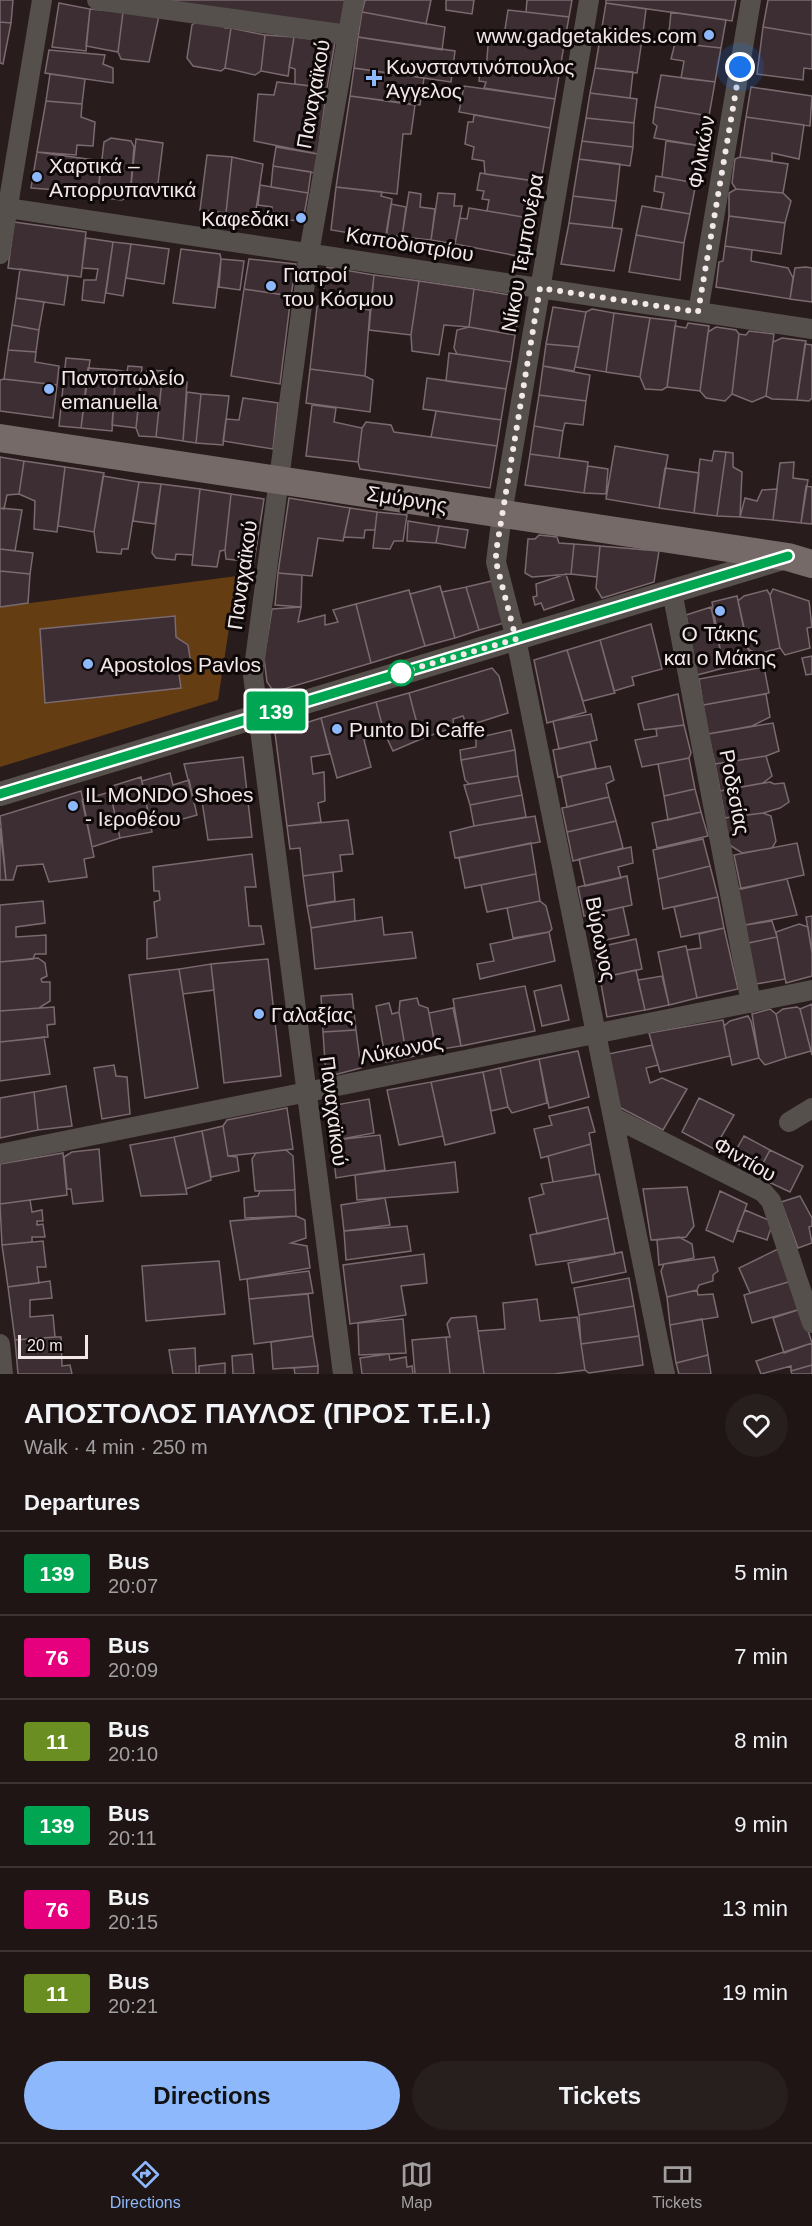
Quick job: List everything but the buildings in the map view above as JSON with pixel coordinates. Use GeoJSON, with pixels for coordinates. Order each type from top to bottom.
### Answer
{"type":"FeatureCollection","features":[{"type":"Feature","properties":{"kind":"main road","name":"Σμύρνης"},"geometry":{"type":"LineString","coordinates":[[0,438],[800,560]]}},
{"type":"Feature","properties":{"kind":"street"},"geometry":{"type":"LineString","coordinates":[[0,254],[4,207],[42,0]]}},
{"type":"Feature","properties":{"kind":"street"},"geometry":{"type":"LineString","coordinates":[[97,0],[348,35]]}},
{"type":"Feature","properties":{"kind":"street","name":"Παναχαϊκού"},"geometry":{"type":"LineString","coordinates":[[343,1374],[253,675],[309,254],[354,0]]}},
{"type":"Feature","properties":{"kind":"street","name":"Νίκου Τεμπονέρα"},"geometry":{"type":"LineString","coordinates":[[502,514],[589,0]]}},
{"type":"Feature","properties":{"kind":"street","name":"Φιλικών"},"geometry":{"type":"LineString","coordinates":[[698,312],[751,0]]}},
{"type":"Feature","properties":{"kind":"street","name":"Καποδιστρίου"},"geometry":{"type":"LineString","coordinates":[[4,207],[812,329]]}},
{"type":"Feature","properties":{"kind":"street","name":"Βύρωνος"},"geometry":{"type":"LineString","coordinates":[[502,514],[496,562],[516,639],[665,1374]]}},
{"type":"Feature","properties":{"kind":"street"},"geometry":{"type":"LineString","coordinates":[[0,794],[672,591],[800,560]]}},
{"type":"Feature","properties":{"kind":"street","name":"Ροδεσίας"},"geometry":{"type":"LineString","coordinates":[[672,591],[751,1003]]}},
{"type":"Feature","properties":{"kind":"street","name":"Λύκωνος"},"geometry":{"type":"LineString","coordinates":[[0,1154],[812,990]]}},
{"type":"Feature","properties":{"kind":"street"},"geometry":{"type":"LineString","coordinates":[[789,1122],[812,1108]]}},
{"type":"Feature","properties":{"kind":"street","name":"Φιντίου"},"geometry":{"type":"LineString","coordinates":[[613,1117],[763,1192],[771,1201],[805,1281],[812,1323]]}},
{"type":"Feature","properties":{"kind":"street"},"geometry":{"type":"LineString","coordinates":[[0,1344],[3,1374]]}},
{"type":"Feature","properties":{"kind":"shaded area"},"geometry":{"type":"Polygon","coordinates":[[[237,576],[218,700],[0,767],[0,607],[237,576]]]}},
{"type":"Feature","properties":{"kind":"bus line","name":"139"},"geometry":{"type":"LineString","coordinates":[[0,794],[788,556]]}},
{"type":"Feature","properties":{"kind":"place","name":"www.gadgetakides.com"},"geometry":{"type":"Point","coordinates":[709,35]}},
{"type":"Feature","properties":{"kind":"place","name":"Κωνσταντινόπουλος Άγγελος"},"geometry":{"type":"Point","coordinates":[374,78]}},
{"type":"Feature","properties":{"kind":"place","name":"Χαρτικά – Απορρυπαντικά"},"geometry":{"type":"Point","coordinates":[37,177]}},
{"type":"Feature","properties":{"kind":"place","name":"Καφεδάκι"},"geometry":{"type":"Point","coordinates":[301,218]}},
{"type":"Feature","properties":{"kind":"place","name":"Γιατροί του Κόσμου"},"geometry":{"type":"Point","coordinates":[271,286]}},
{"type":"Feature","properties":{"kind":"place","name":"Παντοπωλείο emanuella"},"geometry":{"type":"Point","coordinates":[49,389]}},
{"type":"Feature","properties":{"kind":"place","name":"Ο Τάκης και ο Μάκης"},"geometry":{"type":"Point","coordinates":[720,611]}},
{"type":"Feature","properties":{"kind":"place","name":"Apostolos Pavlos"},"geometry":{"type":"Point","coordinates":[88,664]}},
{"type":"Feature","properties":{"kind":"place","name":"Punto Di Caffe"},"geometry":{"type":"Point","coordinates":[337,729]}},
{"type":"Feature","properties":{"kind":"place","name":"IL MONDO Shoes - Ιεροθέου"},"geometry":{"type":"Point","coordinates":[73,806]}},
{"type":"Feature","properties":{"kind":"place","name":"Γαλαξίας"},"geometry":{"type":"Point","coordinates":[259,1014]}},
{"type":"Feature","properties":{"kind":"route"},"geometry":{"type":"LineString","coordinates":[[401,673],[396,674],[516,639],[496,562],[496,552],[540,288],[698,312],[740,67]]}}]}
